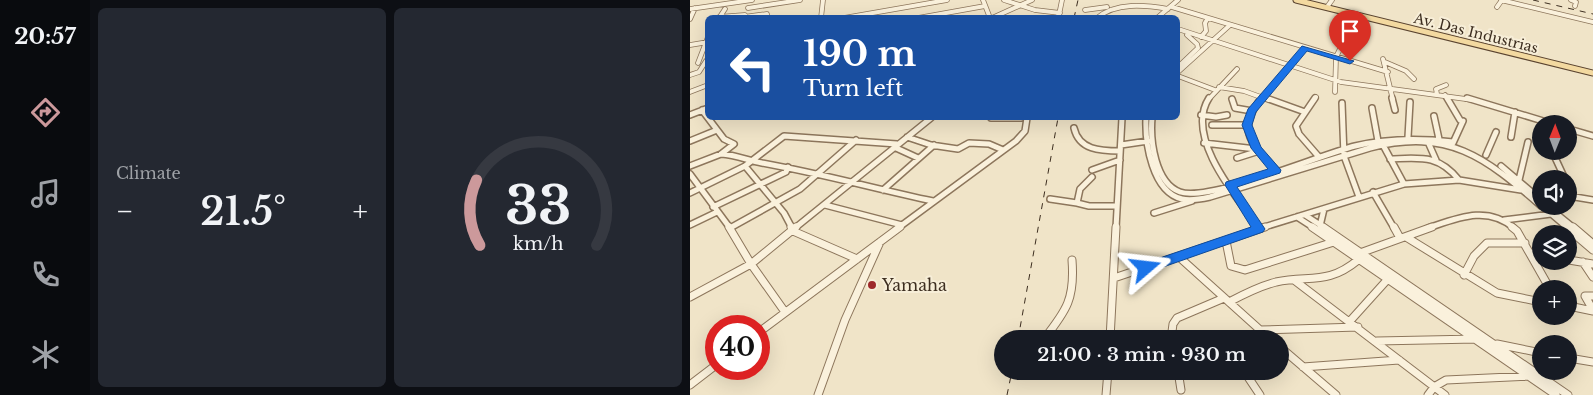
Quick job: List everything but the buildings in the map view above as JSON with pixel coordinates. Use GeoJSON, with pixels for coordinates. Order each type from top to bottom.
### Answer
{"type":"FeatureCollection","features":[{"type":"Feature","properties":{"kind":"main road","name":"Av. Das Industrias"},"geometry":{"type":"LineString","coordinates":[[1296,0],[1593,73]]}},
{"type":"Feature","properties":{"kind":"street"},"geometry":{"type":"LineString","coordinates":[[745,15],[752,0]]}},
{"type":"Feature","properties":{"kind":"street"},"geometry":{"type":"LineString","coordinates":[[690,19],[692,8],[752,0]]}},
{"type":"Feature","properties":{"kind":"street"},"geometry":{"type":"LineString","coordinates":[[762,6],[768,0]]}},
{"type":"Feature","properties":{"kind":"street"},"geometry":{"type":"LineString","coordinates":[[748,8],[800,0]]}},
{"type":"Feature","properties":{"kind":"street"},"geometry":{"type":"LineString","coordinates":[[821,15],[823,0]]}},
{"type":"Feature","properties":{"kind":"street"},"geometry":{"type":"LineString","coordinates":[[864,15],[942,3],[948,0]]}},
{"type":"Feature","properties":{"kind":"street"},"geometry":{"type":"LineString","coordinates":[[983,0],[989,15]]}},
{"type":"Feature","properties":{"kind":"street"},"geometry":{"type":"LineString","coordinates":[[1004,0],[1035,10],[1060,13],[1062,0]]}},
{"type":"Feature","properties":{"kind":"street"},"geometry":{"type":"LineString","coordinates":[[998,15],[1032,0]]}},
{"type":"Feature","properties":{"kind":"street"},"geometry":{"type":"LineString","coordinates":[[1162,15],[1178,0]]}},
{"type":"Feature","properties":{"kind":"street"},"geometry":{"type":"LineString","coordinates":[[1327,8],[1332,0]]}},
{"type":"Feature","properties":{"kind":"street"},"geometry":{"type":"LineString","coordinates":[[1497,7],[1502,0],[1593,22]]}},
{"type":"Feature","properties":{"kind":"street"},"geometry":{"type":"LineString","coordinates":[[1571,0],[1576,2],[1575,6]]}},
{"type":"Feature","properties":{"kind":"street"},"geometry":{"type":"LineString","coordinates":[[790,8],[792,1]]}},
{"type":"Feature","properties":{"kind":"street"},"geometry":{"type":"LineString","coordinates":[[1103,15],[1128,6],[1145,5],[1170,8],[1388,72]]}},
{"type":"Feature","properties":{"kind":"street"},"geometry":{"type":"LineString","coordinates":[[939,14],[984,6]]}},
{"type":"Feature","properties":{"kind":"street"},"geometry":{"type":"LineString","coordinates":[[1085,10],[1107,7]]}},
{"type":"Feature","properties":{"kind":"street"},"geometry":{"type":"LineString","coordinates":[[720,15],[725,9]]}},
{"type":"Feature","properties":{"kind":"street"},"geometry":{"type":"LineString","coordinates":[[1095,10],[1096,15]]}},
{"type":"Feature","properties":{"kind":"street"},"geometry":{"type":"LineString","coordinates":[[756,15],[768,15]]}},
{"type":"Feature","properties":{"kind":"street"},"geometry":{"type":"LineString","coordinates":[[1201,37],[1206,32],[1205,23],[1208,18]]}},
{"type":"Feature","properties":{"kind":"street"},"geometry":{"type":"LineString","coordinates":[[1180,65],[1202,50],[1230,25]]}},
{"type":"Feature","properties":{"kind":"street"},"geometry":{"type":"LineString","coordinates":[[1180,31],[1334,80],[1471,99],[1532,118]]}},
{"type":"Feature","properties":{"kind":"street"},"geometry":{"type":"LineString","coordinates":[[1180,31],[1191,37],[1198,48],[1195,55],[1180,72]]}},
{"type":"Feature","properties":{"kind":"street"},"geometry":{"type":"LineString","coordinates":[[1193,34],[1199,40],[1202,50]]}},
{"type":"Feature","properties":{"kind":"street"},"geometry":{"type":"LineString","coordinates":[[690,45],[705,42]]}},
{"type":"Feature","properties":{"kind":"street"},"geometry":{"type":"LineString","coordinates":[[698,63],[705,45]]}},
{"type":"Feature","properties":{"kind":"street"},"geometry":{"type":"LineString","coordinates":[[1276,170],[1258,150],[1247,125],[1252,111],[1262,97],[1305,48]]}},
{"type":"Feature","properties":{"kind":"street"},"geometry":{"type":"LineString","coordinates":[[1335,92],[1336,57],[1340,49]]}},
{"type":"Feature","properties":{"kind":"street"},"geometry":{"type":"LineString","coordinates":[[1180,60],[1184,61]]}},
{"type":"Feature","properties":{"kind":"street"},"geometry":{"type":"LineString","coordinates":[[1395,110],[1384,61],[1406,70],[1414,79]]}},
{"type":"Feature","properties":{"kind":"street"},"geometry":{"type":"LineString","coordinates":[[690,76],[701,70],[705,62]]}},
{"type":"Feature","properties":{"kind":"street"},"geometry":{"type":"LineString","coordinates":[[690,72],[705,69]]}},
{"type":"Feature","properties":{"kind":"street"},"geometry":{"type":"LineString","coordinates":[[1237,70],[1217,89],[1204,105],[1200,127],[1204,143],[1259,229]]}},
{"type":"Feature","properties":{"kind":"street"},"geometry":{"type":"LineString","coordinates":[[1180,75],[1217,89],[1244,90],[1306,112]]}},
{"type":"Feature","properties":{"kind":"street"},"geometry":{"type":"LineString","coordinates":[[1437,94],[1436,89],[1446,85]]}},
{"type":"Feature","properties":{"kind":"street"},"geometry":{"type":"LineString","coordinates":[[690,92],[705,86]]}},
{"type":"Feature","properties":{"kind":"street"},"geometry":{"type":"LineString","coordinates":[[1445,95],[1461,121],[1453,142]]}},
{"type":"Feature","properties":{"kind":"street"},"geometry":{"type":"LineString","coordinates":[[1316,97],[1296,126],[1296,130],[1319,157]]}},
{"type":"Feature","properties":{"kind":"street"},"geometry":{"type":"LineString","coordinates":[[1232,99],[1235,108],[1252,111]]}},
{"type":"Feature","properties":{"kind":"street"},"geometry":{"type":"LineString","coordinates":[[1408,137],[1410,102]]}},
{"type":"Feature","properties":{"kind":"street"},"geometry":{"type":"LineString","coordinates":[[1342,103],[1344,153],[1359,197]]}},
{"type":"Feature","properties":{"kind":"street"},"geometry":{"type":"LineString","coordinates":[[1372,108],[1380,143],[1404,184]]}},
{"type":"Feature","properties":{"kind":"street"},"geometry":{"type":"LineString","coordinates":[[690,115],[705,109]]}},
{"type":"Feature","properties":{"kind":"street"},"geometry":{"type":"LineString","coordinates":[[1511,137],[1515,112]]}},
{"type":"Feature","properties":{"kind":"street"},"geometry":{"type":"LineString","coordinates":[[1201,115],[1216,117],[1227,115]]}},
{"type":"Feature","properties":{"kind":"street"},"geometry":{"type":"LineString","coordinates":[[1434,116],[1439,139]]}},
{"type":"Feature","properties":{"kind":"street"},"geometry":{"type":"LineString","coordinates":[[690,166],[721,154],[734,144],[724,139],[711,120]]}},
{"type":"Feature","properties":{"kind":"street"},"geometry":{"type":"LineString","coordinates":[[690,297],[752,264],[929,120]]}},
{"type":"Feature","properties":{"kind":"street"},"geometry":{"type":"LineString","coordinates":[[770,324],[1022,135],[1026,128],[1027,120]]}},
{"type":"Feature","properties":{"kind":"street"},"geometry":{"type":"LineString","coordinates":[[1111,330],[1122,120]]}},
{"type":"Feature","properties":{"kind":"street"},"geometry":{"type":"LineString","coordinates":[[1146,120],[1149,141],[1174,206]]}},
{"type":"Feature","properties":{"kind":"street"},"geometry":{"type":"LineString","coordinates":[[1149,141],[1152,120]]}},
{"type":"Feature","properties":{"kind":"street"},"geometry":{"type":"LineString","coordinates":[[1212,125],[1247,125]]}},
{"type":"Feature","properties":{"kind":"street"},"geometry":{"type":"LineString","coordinates":[[1074,128],[1076,138],[1094,150],[1121,148],[1149,141]]}},
{"type":"Feature","properties":{"kind":"street"},"geometry":{"type":"LineString","coordinates":[[690,141],[717,130]]}},
{"type":"Feature","properties":{"kind":"street"},"geometry":{"type":"LineString","coordinates":[[1486,155],[1496,132]]}},
{"type":"Feature","properties":{"kind":"street"},"geometry":{"type":"LineString","coordinates":[[1578,132],[1593,136]]}},
{"type":"Feature","properties":{"kind":"street"},"geometry":{"type":"LineString","coordinates":[[690,193],[745,166],[784,136],[856,140],[896,145],[918,158]]}},
{"type":"Feature","properties":{"kind":"street"},"geometry":{"type":"LineString","coordinates":[[908,137],[934,145],[958,149],[969,143],[988,144],[1003,150]]}},
{"type":"Feature","properties":{"kind":"street"},"geometry":{"type":"LineString","coordinates":[[1154,213],[1232,188],[1303,169],[1344,153],[1408,137],[1453,142],[1486,155],[1532,192]]}},
{"type":"Feature","properties":{"kind":"street"},"geometry":{"type":"LineString","coordinates":[[730,228],[800,189],[856,140]]}},
{"type":"Feature","properties":{"kind":"street"},"geometry":{"type":"LineString","coordinates":[[1380,143],[1410,140],[1428,142],[1449,145],[1476,154],[1501,171],[1532,198]]}},
{"type":"Feature","properties":{"kind":"street"},"geometry":{"type":"LineString","coordinates":[[1428,142],[1436,160]]}},
{"type":"Feature","properties":{"kind":"street"},"geometry":{"type":"LineString","coordinates":[[1519,180],[1528,142]]}},
{"type":"Feature","properties":{"kind":"street"},"geometry":{"type":"LineString","coordinates":[[1204,143],[1258,150]]}},
{"type":"Feature","properties":{"kind":"street"},"geometry":{"type":"LineString","coordinates":[[883,190],[934,145]]}},
{"type":"Feature","properties":{"kind":"street"},"geometry":{"type":"LineString","coordinates":[[1237,158],[1258,150]]}},
{"type":"Feature","properties":{"kind":"street"},"geometry":{"type":"LineString","coordinates":[[1161,175],[1174,189],[1185,194],[1203,193],[1232,188],[1276,170],[1319,157],[1344,153]]}},
{"type":"Feature","properties":{"kind":"street"},"geometry":{"type":"LineString","coordinates":[[721,154],[737,155],[751,161],[817,173],[850,183],[933,201]]}},
{"type":"Feature","properties":{"kind":"street"},"geometry":{"type":"LineString","coordinates":[[1390,159],[1436,160],[1450,167],[1459,180]]}},
{"type":"Feature","properties":{"kind":"street"},"geometry":{"type":"LineString","coordinates":[[1092,170],[1120,160]]}},
{"type":"Feature","properties":{"kind":"street"},"geometry":{"type":"LineString","coordinates":[[1298,164],[1303,169]]}},
{"type":"Feature","properties":{"kind":"street"},"geometry":{"type":"LineString","coordinates":[[745,166],[784,213],[793,231],[857,259]]}},
{"type":"Feature","properties":{"kind":"street"},"geometry":{"type":"LineString","coordinates":[[690,225],[760,184],[786,172],[788,167]]}},
{"type":"Feature","properties":{"kind":"street"},"geometry":{"type":"LineString","coordinates":[[1494,185],[1502,176],[1501,171]]}},
{"type":"Feature","properties":{"kind":"street"},"geometry":{"type":"LineString","coordinates":[[690,174],[699,189],[730,228],[785,312]]}},
{"type":"Feature","properties":{"kind":"street"},"geometry":{"type":"LineString","coordinates":[[1077,203],[1080,190],[1092,177]]}},
{"type":"Feature","properties":{"kind":"street"},"geometry":{"type":"LineString","coordinates":[[1114,278],[1179,258],[1259,229],[1373,192],[1404,184],[1459,180],[1532,192]]}},
{"type":"Feature","properties":{"kind":"street"},"geometry":{"type":"LineString","coordinates":[[1167,190],[1172,196],[1195,199]]}},
{"type":"Feature","properties":{"kind":"street"},"geometry":{"type":"LineString","coordinates":[[1373,192],[1403,238],[1497,293],[1532,300]]}},
{"type":"Feature","properties":{"kind":"street"},"geometry":{"type":"LineString","coordinates":[[1577,198],[1593,200]]}},
{"type":"Feature","properties":{"kind":"street"},"geometry":{"type":"LineString","coordinates":[[1050,199],[1088,206],[1118,206]]}},
{"type":"Feature","properties":{"kind":"street"},"geometry":{"type":"LineString","coordinates":[[824,205],[902,225]]}},
{"type":"Feature","properties":{"kind":"street"},"geometry":{"type":"LineString","coordinates":[[1320,226],[1324,208]]}},
{"type":"Feature","properties":{"kind":"street"},"geometry":{"type":"LineString","coordinates":[[1504,220],[1532,213]]}},
{"type":"Feature","properties":{"kind":"street"},"geometry":{"type":"LineString","coordinates":[[1172,330],[1177,318],[1269,284],[1336,276],[1348,270],[1359,256],[1465,215],[1489,215],[1504,220],[1516,231],[1525,244],[1545,280]]}},
{"type":"Feature","properties":{"kind":"street"},"geometry":{"type":"LineString","coordinates":[[1556,215],[1593,248]]}},
{"type":"Feature","properties":{"kind":"street"},"geometry":{"type":"LineString","coordinates":[[1301,216],[1320,226],[1337,241]]}},
{"type":"Feature","properties":{"kind":"street"},"geometry":{"type":"LineString","coordinates":[[1301,216],[1494,344],[1554,392]]}},
{"type":"Feature","properties":{"kind":"street"},"geometry":{"type":"LineString","coordinates":[[1226,241],[1231,266],[1237,270],[1252,269],[1296,252],[1337,241]]}},
{"type":"Feature","properties":{"kind":"street"},"geometry":{"type":"LineString","coordinates":[[818,395],[845,320],[880,242]]}},
{"type":"Feature","properties":{"kind":"street"},"geometry":{"type":"LineString","coordinates":[[1464,274],[1474,256],[1481,251],[1484,245],[1525,244]]}},
{"type":"Feature","properties":{"kind":"street"},"geometry":{"type":"LineString","coordinates":[[1359,256],[1387,280],[1520,366],[1529,376],[1554,392],[1568,395]]}},
{"type":"Feature","properties":{"kind":"street"},"geometry":{"type":"LineString","coordinates":[[1179,258],[1260,330],[1358,327]]}},
{"type":"Feature","properties":{"kind":"street"},"geometry":{"type":"LineString","coordinates":[[1052,330],[1064,315],[1074,295],[1072,260]]}},
{"type":"Feature","properties":{"kind":"street"},"geometry":{"type":"LineString","coordinates":[[1577,261],[1593,264]]}},
{"type":"Feature","properties":{"kind":"street"},"geometry":{"type":"LineString","coordinates":[[1583,262],[1593,277]]}},
{"type":"Feature","properties":{"kind":"street"},"geometry":{"type":"LineString","coordinates":[[1294,280],[1445,395]]}},
{"type":"Feature","properties":{"kind":"street"},"geometry":{"type":"LineString","coordinates":[[1350,321],[1387,280]]}},
{"type":"Feature","properties":{"kind":"street"},"geometry":{"type":"LineString","coordinates":[[1593,296],[1585,296],[1593,310]]}},
{"type":"Feature","properties":{"kind":"street"},"geometry":{"type":"LineString","coordinates":[[1577,307],[1593,310]]}},
{"type":"Feature","properties":{"kind":"street"},"geometry":{"type":"LineString","coordinates":[[1377,342],[1476,339]]}},
{"type":"Feature","properties":{"kind":"street"},"geometry":{"type":"LineString","coordinates":[[1484,344],[1532,351]]}},
{"type":"Feature","properties":{"kind":"street"},"geometry":{"type":"LineString","coordinates":[[1520,366],[1526,350]]}},
{"type":"Feature","properties":{"kind":"street"},"geometry":{"type":"LineString","coordinates":[[1289,355],[1336,395]]}},
{"type":"Feature","properties":{"kind":"street"},"geometry":{"type":"LineString","coordinates":[[1577,359],[1593,362]]}},
{"type":"Feature","properties":{"kind":"street"},"geometry":{"type":"LineString","coordinates":[[1303,367],[1399,360]]}},
{"type":"Feature","properties":{"kind":"street"},"geometry":{"type":"LineString","coordinates":[[690,385],[705,373]]}},
{"type":"Feature","properties":{"kind":"street"},"geometry":{"type":"LineString","coordinates":[[1428,395],[1434,387],[1446,380],[1529,376]]}},
{"type":"Feature","properties":{"kind":"street"},"geometry":{"type":"LineString","coordinates":[[1106,395],[1107,380]]}},
{"type":"Feature","properties":{"kind":"street"},"geometry":{"type":"LineString","coordinates":[[1179,380],[1181,390]]}},
{"type":"Feature","properties":{"kind":"street"},"geometry":{"type":"LineString","coordinates":[[1250,380],[1260,395]]}},
{"type":"Feature","properties":{"kind":"railway"},"geometry":{"type":"LineString","coordinates":[[1075,15],[1078,0]]}},
{"type":"Feature","properties":{"kind":"railway"},"geometry":{"type":"LineString","coordinates":[[1533,0],[1593,14]]}},
{"type":"Feature","properties":{"kind":"railway"},"geometry":{"type":"LineString","coordinates":[[1020,330],[1058,120]]}},
{"type":"Feature","properties":{"kind":"railway"},"geometry":{"type":"LineString","coordinates":[[1007,395],[1010,380]]}},
{"type":"Feature","properties":{"kind":"place","name":"Yamaha"},"geometry":{"type":"Point","coordinates":[872,285]}},
{"type":"Feature","properties":{"kind":"route"},"geometry":{"type":"LineString","coordinates":[[1146,268],[1259,229],[1230,185],[1276,170],[1256,148],[1250,135],[1247,125],[1252,111],[1274,82],[1305,48],[1350,61]]}}]}
